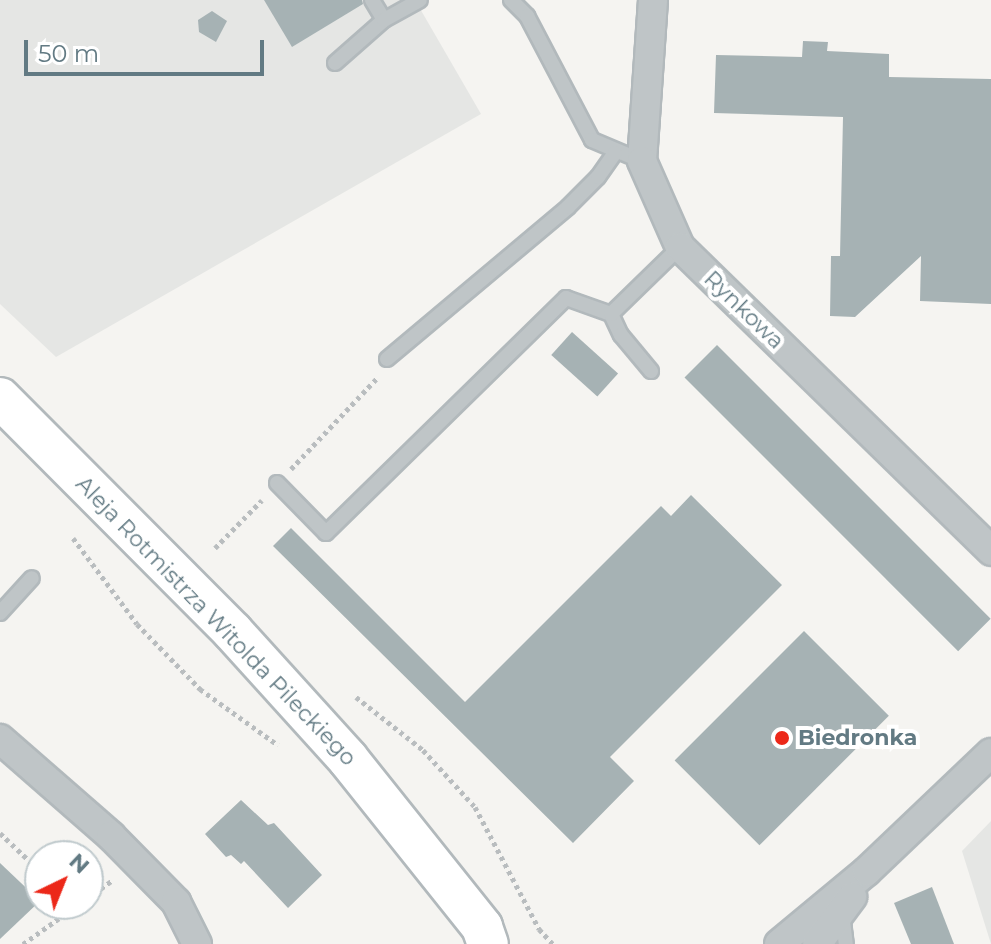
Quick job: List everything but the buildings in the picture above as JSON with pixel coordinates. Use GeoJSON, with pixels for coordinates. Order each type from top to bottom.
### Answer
{"type":"FeatureCollection","features":[{"type":"Feature","properties":{"kind":"street","name":"Rynkowa"},"geometry":{"type":"LineString","coordinates":[[653,0],[628,157],[680,247],[991,551]]}},
{"type":"Feature","properties":{"kind":"street","name":"Aleja Rotmistrza Witolda Pileckiego"},"geometry":{"type":"LineString","coordinates":[[0,398],[233,632],[348,759],[494,938]]}},
{"type":"Feature","properties":{"kind":"street"},"geometry":{"type":"LineString","coordinates":[[0,739],[111,836],[176,902],[197,944]]}},
{"type":"Feature","properties":{"kind":"street"},"geometry":{"type":"LineString","coordinates":[[779,944],[867,871],[991,753]]}},
{"type":"Feature","properties":{"kind":"street"},"geometry":{"type":"LineString","coordinates":[[817,944],[842,913],[867,871]]}},
{"type":"Feature","properties":{"kind":"lane"},"geometry":{"type":"LineString","coordinates":[[372,0],[384,20]]}},
{"type":"Feature","properties":{"kind":"lane"},"geometry":{"type":"LineString","coordinates":[[335,63],[384,20],[420,0]]}},
{"type":"Feature","properties":{"kind":"lane"},"geometry":{"type":"LineString","coordinates":[[511,0],[527,16],[592,140],[628,157]]}},
{"type":"Feature","properties":{"kind":"lane"},"geometry":{"type":"LineString","coordinates":[[387,359],[568,207],[598,177],[628,157]]}},
{"type":"Feature","properties":{"kind":"lane"},"geometry":{"type":"LineString","coordinates":[[611,314],[680,247]]}},
{"type":"Feature","properties":{"kind":"lane"},"geometry":{"type":"LineString","coordinates":[[277,483],[326,533],[566,298],[611,314],[621,335],[651,371]]}},
{"type":"Feature","properties":{"kind":"lane"},"geometry":{"type":"LineString","coordinates":[[0,613],[32,578]]}},
{"type":"Feature","properties":{"kind":"lane"},"geometry":{"type":"LineString","coordinates":[[842,913],[846,944]]}},
{"type":"Feature","properties":{"kind":"path"},"geometry":{"type":"LineString","coordinates":[[215,548],[376,380],[387,359]]}},
{"type":"Feature","properties":{"kind":"path"},"geometry":{"type":"LineString","coordinates":[[73,538],[137,624],[200,689],[278,745]]}},
{"type":"Feature","properties":{"kind":"path"},"geometry":{"type":"LineString","coordinates":[[356,697],[423,750],[475,807],[539,929],[553,944]]}},
{"type":"Feature","properties":{"kind":"path"},"geometry":{"type":"LineString","coordinates":[[0,833],[24,856]]}},
{"type":"Feature","properties":{"kind":"path"},"geometry":{"type":"LineString","coordinates":[[104,887],[123,873]]}},
{"type":"Feature","properties":{"kind":"path"},"geometry":{"type":"LineString","coordinates":[[23,944],[56,920]]}},
{"type":"Feature","properties":{"kind":"shaded area"},"geometry":{"type":"Polygon","coordinates":[[[0,0],[415,0],[481,114],[56,357],[0,304],[0,0]]]}},
{"type":"Feature","properties":{"kind":"shaded area"},"geometry":{"type":"Polygon","coordinates":[[[991,821],[991,944],[962,851],[991,821]]]}},
{"type":"Feature","properties":{"kind":"place","name":"Biedronka"},"geometry":{"type":"Point","coordinates":[782,738]}}]}
